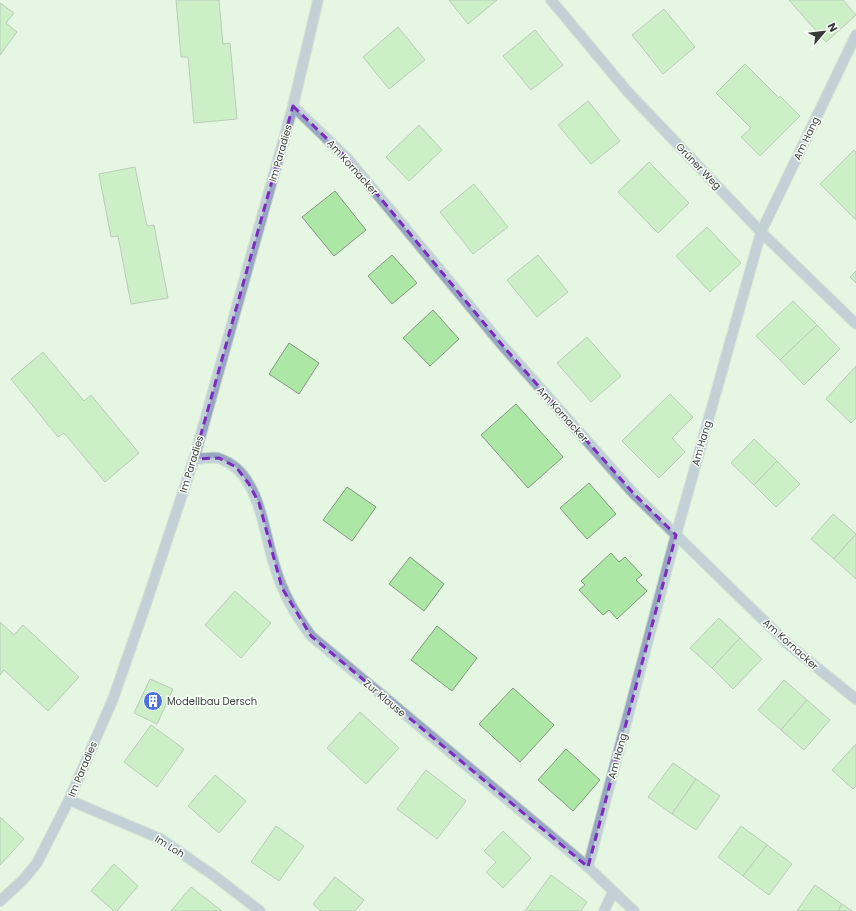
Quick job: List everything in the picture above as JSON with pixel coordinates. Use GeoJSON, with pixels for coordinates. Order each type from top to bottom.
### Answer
{"type":"FeatureCollection","features":[{"type":"Feature","properties":{"kind":"street","name":"Im Paradies"},"geometry":{"type":"LineString","coordinates":[[0,901],[23,880],[37,863],[69,800],[112,698],[194,459],[293,106],[318,0]]}},
{"type":"Feature","properties":{"kind":"street","name":"Grüner Weg"},"geometry":{"type":"LineString","coordinates":[[551,0],[627,91],[761,232],[856,324]]}},
{"type":"Feature","properties":{"kind":"street","name":"Am Hang"},"geometry":{"type":"LineString","coordinates":[[588,867],[676,535],[761,232],[856,34]]}},
{"type":"Feature","properties":{"kind":"street","name":"Am Kornacker"},"geometry":{"type":"LineString","coordinates":[[293,106],[348,159],[503,346],[634,494],[789,644],[856,699]]}},
{"type":"Feature","properties":{"kind":"street","name":"Zur Klause"},"geometry":{"type":"LineString","coordinates":[[194,459],[219,458],[236,467],[249,484],[259,503],[273,564],[282,588],[294,613],[311,636],[588,867],[634,911]]}},
{"type":"Feature","properties":{"kind":"street","name":"Im Loh"},"geometry":{"type":"LineString","coordinates":[[69,800],[161,838],[260,911]]}},
{"type":"Feature","properties":{"kind":"street"},"geometry":{"type":"LineString","coordinates":[[604,911],[613,892]]}},
{"type":"Feature","properties":{"kind":"highlighted area"},"geometry":{"type":"Polygon","coordinates":[[[293,106],[348,159],[503,346],[634,494],[676,535],[588,867],[311,636],[282,588],[259,503],[249,484],[236,467],[219,458],[194,459],[293,106]]]}},
{"type":"Feature","properties":{"kind":"building"},"geometry":{"type":"Polygon","coordinates":[[[176,0],[219,0],[223,44],[230,43],[237,119],[194,123],[188,57],[181,57],[176,0]]]}},
{"type":"Feature","properties":{"kind":"building"},"geometry":{"type":"Polygon","coordinates":[[[449,0],[497,0],[468,24],[449,0]]]}},
{"type":"Feature","properties":{"kind":"building"},"geometry":{"type":"Polygon","coordinates":[[[789,0],[843,0],[856,15],[826,42],[789,0]]]}},
{"type":"Feature","properties":{"kind":"building"},"geometry":{"type":"Polygon","coordinates":[[[0,3],[14,13],[6,23],[17,32],[0,55],[0,3]]]}},
{"type":"Feature","properties":{"kind":"building"},"geometry":{"type":"Polygon","coordinates":[[[664,9],[695,47],[663,74],[632,35],[664,9]]]}},
{"type":"Feature","properties":{"kind":"building"},"geometry":{"type":"Polygon","coordinates":[[[398,27],[425,60],[389,89],[363,57],[398,27]]]}},
{"type":"Feature","properties":{"kind":"building"},"geometry":{"type":"Polygon","coordinates":[[[535,30],[563,65],[531,90],[503,56],[535,30]]]}},
{"type":"Feature","properties":{"kind":"building"},"geometry":{"type":"Polygon","coordinates":[[[745,64],[779,98],[780,96],[800,116],[760,156],[741,137],[751,128],[716,93],[745,64]]]}},
{"type":"Feature","properties":{"kind":"building"},"geometry":{"type":"Polygon","coordinates":[[[588,101],[620,141],[591,164],[558,125],[588,101]]]}},
{"type":"Feature","properties":{"kind":"building"},"geometry":{"type":"Polygon","coordinates":[[[419,125],[442,150],[409,181],[386,157],[419,125]]]}},
{"type":"Feature","properties":{"kind":"building"},"geometry":{"type":"Polygon","coordinates":[[[854,150],[856,152],[856,220],[820,184],[854,150]]]}},
{"type":"Feature","properties":{"kind":"building"},"geometry":{"type":"Polygon","coordinates":[[[649,162],[689,203],[658,233],[618,192],[649,162]]]}},
{"type":"Feature","properties":{"kind":"building"},"geometry":{"type":"Polygon","coordinates":[[[135,167],[147,226],[154,225],[168,298],[131,304],[118,236],[111,237],[99,174],[135,167]]]}},
{"type":"Feature","properties":{"kind":"building"},"geometry":{"type":"Polygon","coordinates":[[[474,184],[508,227],[473,254],[440,212],[474,184]]]}},
{"type":"Feature","properties":{"kind":"building"},"geometry":{"type":"Polygon","coordinates":[[[335,191],[366,230],[334,256],[302,217],[335,191]]]}},
{"type":"Feature","properties":{"kind":"building"},"geometry":{"type":"Polygon","coordinates":[[[707,227],[741,263],[710,292],[676,256],[707,227]]]}},
{"type":"Feature","properties":{"kind":"building"},"geometry":{"type":"Polygon","coordinates":[[[392,255],[417,283],[392,304],[368,276],[392,255]]]}},
{"type":"Feature","properties":{"kind":"building"},"geometry":{"type":"Polygon","coordinates":[[[538,255],[568,292],[537,317],[507,280],[538,255]]]}},
{"type":"Feature","properties":{"kind":"building"},"geometry":{"type":"Polygon","coordinates":[[[856,271],[856,283],[850,277],[856,271]]]}},
{"type":"Feature","properties":{"kind":"building"},"geometry":{"type":"Polygon","coordinates":[[[793,301],[817,325],[780,360],[756,336],[793,301]]]}},
{"type":"Feature","properties":{"kind":"building"},"geometry":{"type":"Polygon","coordinates":[[[433,310],[459,339],[430,366],[403,338],[433,310]]]}},
{"type":"Feature","properties":{"kind":"building"},"geometry":{"type":"Polygon","coordinates":[[[817,325],[840,349],[804,385],[780,360],[817,325]]]}},
{"type":"Feature","properties":{"kind":"building"},"geometry":{"type":"Polygon","coordinates":[[[587,337],[621,376],[591,402],[557,363],[587,337]]]}},
{"type":"Feature","properties":{"kind":"building"},"geometry":{"type":"Polygon","coordinates":[[[289,343],[319,363],[299,394],[269,374],[289,343]]]}},
{"type":"Feature","properties":{"kind":"building"},"geometry":{"type":"Polygon","coordinates":[[[43,352],[84,401],[91,395],[139,453],[105,482],[64,433],[58,437],[11,379],[43,352]]]}},
{"type":"Feature","properties":{"kind":"building"},"geometry":{"type":"Polygon","coordinates":[[[856,366],[856,418],[851,423],[826,399],[856,366]]]}},
{"type":"Feature","properties":{"kind":"building"},"geometry":{"type":"Polygon","coordinates":[[[670,394],[693,417],[672,438],[685,452],[659,478],[622,441],[670,394]]]}},
{"type":"Feature","properties":{"kind":"building"},"geometry":{"type":"Polygon","coordinates":[[[516,404],[563,457],[528,488],[481,435],[516,404]]]}},
{"type":"Feature","properties":{"kind":"building"},"geometry":{"type":"Polygon","coordinates":[[[754,439],[777,461],[754,485],[731,463],[754,439]]]}},
{"type":"Feature","properties":{"kind":"building"},"geometry":{"type":"Polygon","coordinates":[[[777,461],[800,484],[776,507],[754,485],[777,461]]]}},
{"type":"Feature","properties":{"kind":"building"},"geometry":{"type":"Polygon","coordinates":[[[589,483],[616,514],[587,539],[560,508],[589,483]]]}},
{"type":"Feature","properties":{"kind":"building"},"geometry":{"type":"Polygon","coordinates":[[[347,487],[376,507],[352,541],[323,520],[347,487]]]}},
{"type":"Feature","properties":{"kind":"building"},"geometry":{"type":"Polygon","coordinates":[[[833,514],[856,534],[834,559],[811,539],[833,514]]]}},
{"type":"Feature","properties":{"kind":"building"},"geometry":{"type":"Polygon","coordinates":[[[856,534],[856,579],[834,559],[856,534]]]}},
{"type":"Feature","properties":{"kind":"building"},"geometry":{"type":"Polygon","coordinates":[[[611,553],[619,562],[625,557],[642,575],[636,580],[647,591],[617,619],[609,610],[603,615],[579,590],[585,585],[581,581],[611,553]]]}},
{"type":"Feature","properties":{"kind":"building"},"geometry":{"type":"Polygon","coordinates":[[[410,557],[444,584],[424,611],[389,584],[410,557]]]}},
{"type":"Feature","properties":{"kind":"building"},"geometry":{"type":"Polygon","coordinates":[[[235,591],[271,623],[241,658],[205,625],[235,591]]]}},
{"type":"Feature","properties":{"kind":"building"},"geometry":{"type":"Polygon","coordinates":[[[719,618],[740,638],[712,668],[690,648],[719,618]]]}},
{"type":"Feature","properties":{"kind":"building"},"geometry":{"type":"Polygon","coordinates":[[[0,622],[14,635],[23,625],[79,677],[48,711],[4,670],[0,675],[0,622]]]}},
{"type":"Feature","properties":{"kind":"building"},"geometry":{"type":"Polygon","coordinates":[[[437,626],[477,658],[452,691],[411,660],[437,626]]]}},
{"type":"Feature","properties":{"kind":"building"},"geometry":{"type":"Polygon","coordinates":[[[740,638],[762,659],[733,689],[712,668],[740,638]]]}},
{"type":"Feature","properties":{"kind":"building","name":"Modellbau Dersch"},"geometry":{"type":"Polygon","coordinates":[[[150,679],[173,689],[157,724],[134,713],[150,679]]]}},
{"type":"Feature","properties":{"kind":"building"},"geometry":{"type":"Polygon","coordinates":[[[784,680],[807,700],[781,730],[758,710],[784,680]]]}},
{"type":"Feature","properties":{"kind":"building"},"geometry":{"type":"Polygon","coordinates":[[[513,688],[554,725],[520,762],[479,724],[513,688]]]}},
{"type":"Feature","properties":{"kind":"building"},"geometry":{"type":"Polygon","coordinates":[[[807,700],[830,720],[804,750],[781,730],[807,700]]]}},
{"type":"Feature","properties":{"kind":"building"},"geometry":{"type":"Polygon","coordinates":[[[360,712],[399,748],[366,784],[327,748],[360,712]]]}},
{"type":"Feature","properties":{"kind":"building"},"geometry":{"type":"Polygon","coordinates":[[[151,725],[184,749],[157,787],[124,762],[151,725]]]}},
{"type":"Feature","properties":{"kind":"building"},"geometry":{"type":"Polygon","coordinates":[[[856,744],[856,786],[853,789],[832,770],[856,744]]]}},
{"type":"Feature","properties":{"kind":"building"},"geometry":{"type":"Polygon","coordinates":[[[566,749],[600,780],[573,811],[538,780],[566,749]]]}},
{"type":"Feature","properties":{"kind":"building"},"geometry":{"type":"Polygon","coordinates":[[[673,763],[696,779],[672,814],[648,797],[673,763]]]}},
{"type":"Feature","properties":{"kind":"building"},"geometry":{"type":"Polygon","coordinates":[[[426,770],[466,801],[437,839],[397,809],[426,770]]]}},
{"type":"Feature","properties":{"kind":"building"},"geometry":{"type":"Polygon","coordinates":[[[215,775],[246,801],[219,833],[188,806],[215,775]]]}},
{"type":"Feature","properties":{"kind":"building"},"geometry":{"type":"Polygon","coordinates":[[[696,779],[720,796],[696,830],[672,814],[696,779]]]}},
{"type":"Feature","properties":{"kind":"building"},"geometry":{"type":"Polygon","coordinates":[[[0,817],[24,839],[0,865],[0,817]]]}},
{"type":"Feature","properties":{"kind":"building"},"geometry":{"type":"Polygon","coordinates":[[[276,826],[304,846],[279,881],[251,862],[276,826]]]}},
{"type":"Feature","properties":{"kind":"building"},"geometry":{"type":"Polygon","coordinates":[[[741,826],[767,845],[743,876],[718,857],[741,826]]]}},
{"type":"Feature","properties":{"kind":"building"},"geometry":{"type":"Polygon","coordinates":[[[503,831],[531,858],[503,888],[486,872],[496,862],[484,851],[503,831]]]}},
{"type":"Feature","properties":{"kind":"building"},"geometry":{"type":"Polygon","coordinates":[[[767,845],[792,864],[769,895],[743,876],[767,845]]]}},
{"type":"Feature","properties":{"kind":"building"},"geometry":{"type":"Polygon","coordinates":[[[114,864],[138,886],[117,911],[114,911],[91,891],[114,864]]]}},
{"type":"Feature","properties":{"kind":"building"},"geometry":{"type":"Polygon","coordinates":[[[551,875],[587,902],[581,911],[525,911],[551,875]]]}},
{"type":"Feature","properties":{"kind":"building"},"geometry":{"type":"Polygon","coordinates":[[[335,877],[364,900],[355,911],[321,911],[313,904],[335,877]]]}},
{"type":"Feature","properties":{"kind":"building"},"geometry":{"type":"Polygon","coordinates":[[[815,885],[842,904],[838,911],[797,911],[815,885]]]}},
{"type":"Feature","properties":{"kind":"building"},"geometry":{"type":"Polygon","coordinates":[[[191,887],[222,911],[171,911],[191,887]]]}},
{"type":"Feature","properties":{"kind":"building"},"geometry":{"type":"Polygon","coordinates":[[[842,904],[852,911],[838,911],[842,904]]]}},
{"type":"Feature","properties":{"kind":"place","name":"Modellbau Dersch"},"geometry":{"type":"Point","coordinates":[153,701]}}]}
